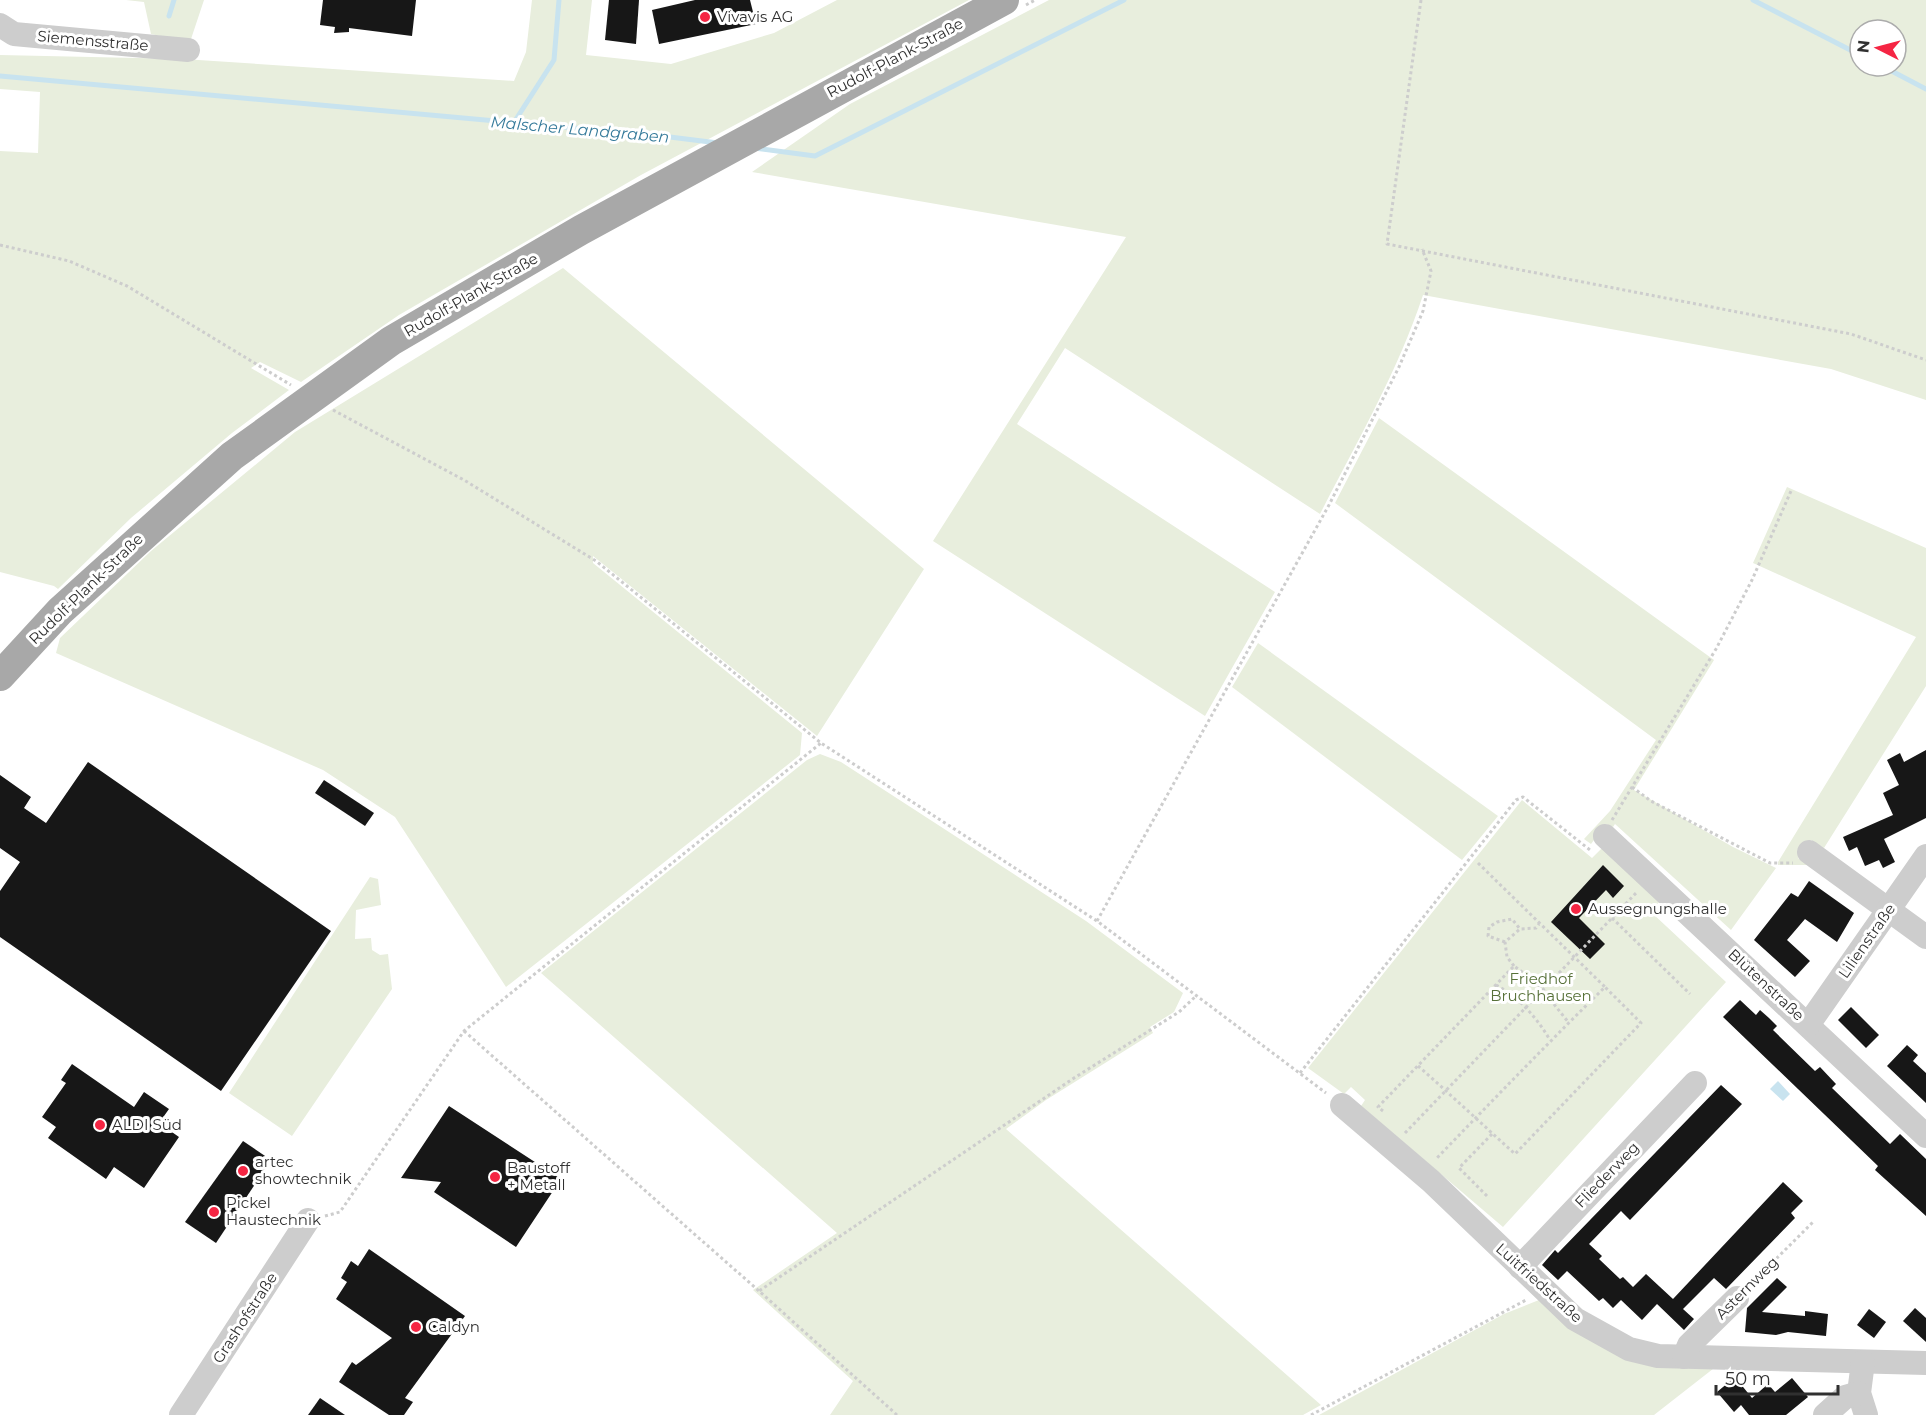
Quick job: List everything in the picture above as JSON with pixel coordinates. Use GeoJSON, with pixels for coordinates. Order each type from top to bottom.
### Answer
{"type":"FeatureCollection","features":[{"type":"Feature","properties":{"kind":"main road","name":"Rudolf-Plank-Straße"},"geometry":{"type":"LineString","coordinates":[[0,676],[60,611],[232,456],[391,341],[581,230],[1004,0]]}},
{"type":"Feature","properties":{"kind":"street","name":"Siemensstraße"},"geometry":{"type":"LineString","coordinates":[[0,25],[14,34],[188,50]]}},
{"type":"Feature","properties":{"kind":"street","name":"Blütenstraße"},"geometry":{"type":"LineString","coordinates":[[1605,836],[1926,1136]]}},
{"type":"Feature","properties":{"kind":"street"},"geometry":{"type":"LineString","coordinates":[[1812,854],[1926,937]]}},
{"type":"Feature","properties":{"kind":"street","name":"Lilienstraße"},"geometry":{"type":"LineString","coordinates":[[1808,1025],[1926,856]]}},
{"type":"Feature","properties":{"kind":"street","name":"Fliederweg"},"geometry":{"type":"LineString","coordinates":[[1520,1267],[1695,1083]]}},
{"type":"Feature","properties":{"kind":"street","name":"Luitfriedstraße"},"geometry":{"type":"LineString","coordinates":[[1342,1105],[1403,1137],[1520,1267],[1575,1319],[1621,1345],[1658,1356],[1926,1363]]}},
{"type":"Feature","properties":{"kind":"street","name":"Grashofstraße"},"geometry":{"type":"LineString","coordinates":[[181,1415],[308,1220]]}},
{"type":"Feature","properties":{"kind":"street","name":"Asternweg"},"geometry":{"type":"LineString","coordinates":[[1684,1357],[1689,1345],[1737,1298]]}},
{"type":"Feature","properties":{"kind":"street"},"geometry":{"type":"LineString","coordinates":[[1825,1415],[1845,1397],[1863,1404],[1863,1362]]}},
{"type":"Feature","properties":{"kind":"path"},"geometry":{"type":"LineString","coordinates":[[1420,0],[1387,244],[1851,334],[1926,360]]}},
{"type":"Feature","properties":{"kind":"path"},"geometry":{"type":"LineString","coordinates":[[0,245],[69,261],[127,285],[311,397],[464,480],[596,561],[821,743],[1097,921],[1342,1105]]}},
{"type":"Feature","properties":{"kind":"path"},"geometry":{"type":"LineString","coordinates":[[1097,921],[1329,505],[1399,368],[1423,311],[1431,271],[1422,249]]}},
{"type":"Feature","properties":{"kind":"path"},"geometry":{"type":"LineString","coordinates":[[1300,1073],[1516,800],[1522,797],[1592,851],[1605,836],[1716,649],[1752,580],[1791,491]]}},
{"type":"Feature","properties":{"kind":"path"},"geometry":{"type":"LineString","coordinates":[[308,1220],[340,1212],[464,1031],[821,743]]}},
{"type":"Feature","properties":{"kind":"path"},"geometry":{"type":"LineString","coordinates":[[1632,787],[1651,801],[1770,864],[1809,863],[1812,854]]}},
{"type":"Feature","properties":{"kind":"path"},"geometry":{"type":"LineString","coordinates":[[1418,1066],[1515,1155],[1641,1023],[1478,863]]}},
{"type":"Feature","properties":{"kind":"path"},"geometry":{"type":"LineString","coordinates":[[1403,1137],[1651,878]]}},
{"type":"Feature","properties":{"kind":"path"},"geometry":{"type":"LineString","coordinates":[[1612,918],[1690,994]]}},
{"type":"Feature","properties":{"kind":"path"},"geometry":{"type":"LineString","coordinates":[[1505,942],[1488,936],[1489,927],[1497,922],[1512,919],[1520,928]]}},
{"type":"Feature","properties":{"kind":"path"},"geometry":{"type":"LineString","coordinates":[[1505,942],[1520,928],[1536,928],[1539,924]]}},
{"type":"Feature","properties":{"kind":"path"},"geometry":{"type":"LineString","coordinates":[[1505,942],[1507,957],[1514,966],[1544,990],[1569,1023]]}},
{"type":"Feature","properties":{"kind":"path"},"geometry":{"type":"LineString","coordinates":[[1385,1114],[1378,1107],[1514,966]]}},
{"type":"Feature","properties":{"kind":"path"},"geometry":{"type":"LineString","coordinates":[[1496,985],[1514,995],[1550,1041]]}},
{"type":"Feature","properties":{"kind":"path"},"geometry":{"type":"LineString","coordinates":[[1429,1153],[1436,1159],[1605,987]]}},
{"type":"Feature","properties":{"kind":"path"},"geometry":{"type":"LineString","coordinates":[[759,1291],[1074,1078],[1179,1012],[1196,996]]}},
{"type":"Feature","properties":{"kind":"path"},"geometry":{"type":"LineString","coordinates":[[464,1031],[897,1415]]}},
{"type":"Feature","properties":{"kind":"path"},"geometry":{"type":"LineString","coordinates":[[1487,1196],[1459,1168],[1492,1134]]}},
{"type":"Feature","properties":{"kind":"path","name":"Asternweg"},"geometry":{"type":"LineString","coordinates":[[1737,1298],[1813,1222]]}},
{"type":"Feature","properties":{"kind":"path"},"geometry":{"type":"LineString","coordinates":[[1311,1415],[1510,1309]]}},
{"type":"Feature","properties":{"kind":"green space"},"geometry":{"type":"Polygon","coordinates":[[[126,0],[204,0],[190,42],[151,34],[144,2],[126,0]]]}},
{"type":"Feature","properties":{"kind":"green space"},"geometry":{"type":"Polygon","coordinates":[[[532,0],[592,0],[586,55],[671,64],[774,33],[837,0],[969,0],[641,175],[399,315],[301,382],[260,362],[251,368],[289,390],[232,433],[131,518],[58,589],[0,572],[0,151],[38,153],[40,92],[0,89],[0,55],[183,59],[514,81],[526,52],[532,0]]]}},
{"type":"Feature","properties":{"kind":"green space"},"geometry":{"type":"Polygon","coordinates":[[[1049,0],[1926,0],[1926,400],[1831,369],[1423,295],[1389,379],[1320,514],[1065,348],[1017,424],[1275,592],[1205,716],[933,541],[1126,237],[752,172],[850,104],[1049,0]]]}},
{"type":"Feature","properties":{"kind":"green space"},"geometry":{"type":"Polygon","coordinates":[[[563,268],[924,569],[817,736],[593,556],[593,563],[802,733],[800,755],[506,987],[395,817],[323,770],[56,653],[60,638],[151,551],[295,432],[563,268]]]}},
{"type":"Feature","properties":{"kind":"green space"},"geometry":{"type":"Polygon","coordinates":[[[1379,418],[1714,660],[1634,790],[1733,847],[1776,868],[1731,930],[1615,824],[1613,827],[1606,824],[1591,844],[1584,839],[1610,811],[1656,740],[1335,503],[1379,418]]]}},
{"type":"Feature","properties":{"kind":"green space"},"geometry":{"type":"Polygon","coordinates":[[[1787,487],[1926,548],[1926,686],[1824,848],[1811,840],[1798,858],[1808,865],[1778,865],[1778,862],[1916,637],[1753,563],[1787,487]]]}},
{"type":"Feature","properties":{"kind":"green space"},"geometry":{"type":"Polygon","coordinates":[[[1258,643],[1498,816],[1462,860],[1232,687],[1258,643]]]}},
{"type":"Feature","properties":{"kind":"green space"},"geometry":{"type":"Polygon","coordinates":[[[820,754],[841,762],[1086,921],[1183,993],[1174,1012],[1150,1027],[1153,1033],[1046,1100],[1006,1129],[1321,1405],[1303,1415],[830,1415],[853,1381],[753,1290],[837,1233],[541,973],[807,760],[820,754]]]}},
{"type":"Feature","properties":{"kind":"green space","name":"Friedhof Bruchhausen"},"geometry":{"type":"Polygon","coordinates":[[[1522,800],[1592,858],[1603,847],[1660,901],[1651,912],[1726,982],[1503,1227],[1361,1106],[1365,1100],[1351,1087],[1344,1094],[1308,1068],[1522,800]]]}},
{"type":"Feature","properties":{"kind":"green space"},"geometry":{"type":"Polygon","coordinates":[[[370,877],[378,879],[381,905],[356,910],[355,939],[371,938],[372,950],[380,955],[388,954],[392,989],[292,1136],[229,1093],[370,877]]]}},
{"type":"Feature","properties":{"kind":"green space"},"geometry":{"type":"Polygon","coordinates":[[[1539,1300],[1587,1336],[1718,1365],[1654,1415],[1319,1415],[1504,1314],[1539,1300]]]}},
{"type":"Feature","properties":{"kind":"water"},"geometry":{"type":"Polygon","coordinates":[[[1778,1081],[1790,1094],[1783,1101],[1770,1089],[1778,1081]]]}},
{"type":"Feature","properties":{"kind":"building"},"geometry":{"type":"Polygon","coordinates":[[[323,0],[416,0],[412,36],[349,28],[349,32],[334,33],[335,27],[320,25],[323,0]]]}},
{"type":"Feature","properties":{"kind":"building"},"geometry":{"type":"Polygon","coordinates":[[[609,0],[639,0],[636,44],[605,40],[609,0]]]}},
{"type":"Feature","properties":{"kind":"building","name":"Vivavis AG"},"geometry":{"type":"Polygon","coordinates":[[[695,0],[750,0],[756,24],[659,44],[652,10],[695,0]]]}},
{"type":"Feature","properties":{"kind":"building"},"geometry":{"type":"Polygon","coordinates":[[[1926,750],[1926,818],[1884,839],[1895,862],[1883,868],[1879,860],[1865,866],[1857,847],[1849,851],[1843,837],[1893,815],[1883,793],[1899,785],[1887,760],[1900,753],[1904,762],[1926,750]]]}},
{"type":"Feature","properties":{"kind":"building"},"geometry":{"type":"Polygon","coordinates":[[[88,762],[331,931],[221,1091],[0,937],[0,891],[20,862],[0,848],[0,775],[31,797],[24,808],[46,823],[88,762]]]}},
{"type":"Feature","properties":{"kind":"building"},"geometry":{"type":"Polygon","coordinates":[[[324,780],[374,813],[365,826],[315,793],[324,780]]]}},
{"type":"Feature","properties":{"kind":"building","name":"Aussegnungshalle"},"geometry":{"type":"Polygon","coordinates":[[[1603,865],[1624,886],[1613,898],[1606,890],[1579,918],[1605,944],[1590,959],[1551,922],[1603,865]]]}},
{"type":"Feature","properties":{"kind":"building"},"geometry":{"type":"Polygon","coordinates":[[[1809,881],[1854,913],[1837,942],[1805,919],[1787,940],[1810,961],[1795,977],[1754,940],[1791,893],[1798,897],[1809,881]]]}},
{"type":"Feature","properties":{"kind":"building"},"geometry":{"type":"Polygon","coordinates":[[[1740,1000],[1756,1015],[1760,1010],[1769,1018],[1777,1026],[1773,1030],[1815,1071],[1820,1067],[1836,1084],[1832,1088],[1890,1144],[1900,1134],[1926,1159],[1926,1216],[1875,1170],[1878,1166],[1723,1017],[1740,1000]]]}},
{"type":"Feature","properties":{"kind":"building"},"geometry":{"type":"Polygon","coordinates":[[[1851,1007],[1879,1035],[1866,1048],[1838,1020],[1851,1007]]]}},
{"type":"Feature","properties":{"kind":"building"},"geometry":{"type":"Polygon","coordinates":[[[1907,1045],[1918,1055],[1913,1061],[1926,1073],[1926,1103],[1887,1066],[1907,1045]]]}},
{"type":"Feature","properties":{"kind":"building"},"geometry":{"type":"Polygon","coordinates":[[[72,1064],[134,1107],[144,1092],[169,1109],[159,1123],[179,1137],[144,1188],[114,1167],[106,1179],[48,1138],[56,1127],[42,1117],[66,1083],[61,1080],[72,1064]]]}},
{"type":"Feature","properties":{"kind":"building"},"geometry":{"type":"Polygon","coordinates":[[[1721,1085],[1742,1104],[1630,1220],[1621,1211],[1589,1244],[1602,1256],[1599,1259],[1620,1279],[1623,1277],[1633,1287],[1646,1274],[1673,1299],[1783,1182],[1803,1201],[1791,1213],[1795,1218],[1726,1289],[1714,1278],[1683,1309],[1694,1319],[1684,1330],[1657,1304],[1642,1320],[1621,1300],[1613,1308],[1603,1298],[1599,1301],[1567,1271],[1558,1280],[1542,1265],[1555,1250],[1558,1253],[1721,1085]]]}},
{"type":"Feature","properties":{"kind":"building","name":"Baustoff + Metall"},"geometry":{"type":"Polygon","coordinates":[[[449,1106],[561,1179],[516,1247],[434,1192],[441,1182],[401,1178],[449,1106]]]}},
{"type":"Feature","properties":{"kind":"building"},"geometry":{"type":"Polygon","coordinates":[[[243,1141],[271,1160],[216,1243],[185,1222],[243,1141]]]}},
{"type":"Feature","properties":{"kind":"building","name":"Caldyn"},"geometry":{"type":"Polygon","coordinates":[[[369,1249],[465,1316],[405,1398],[413,1402],[404,1415],[389,1415],[339,1382],[352,1362],[356,1365],[392,1338],[336,1299],[347,1282],[341,1278],[351,1261],[358,1266],[369,1249]]]}},
{"type":"Feature","properties":{"kind":"building"},"geometry":{"type":"Polygon","coordinates":[[[1777,1278],[1787,1287],[1762,1312],[1805,1316],[1805,1311],[1828,1314],[1826,1336],[1788,1332],[1776,1335],[1745,1332],[1747,1308],[1777,1278]]]}},
{"type":"Feature","properties":{"kind":"building"},"geometry":{"type":"Polygon","coordinates":[[[1915,1308],[1926,1318],[1926,1342],[1903,1321],[1915,1308]]]}},
{"type":"Feature","properties":{"kind":"building"},"geometry":{"type":"Polygon","coordinates":[[[1869,1309],[1886,1322],[1874,1338],[1857,1325],[1869,1309]]]}},
{"type":"Feature","properties":{"kind":"building"},"geometry":{"type":"Polygon","coordinates":[[[1735,1377],[1752,1398],[1768,1384],[1775,1392],[1792,1378],[1808,1397],[1786,1415],[1749,1415],[1741,1405],[1734,1412],[1717,1392],[1735,1377]]]}},
{"type":"Feature","properties":{"kind":"building"},"geometry":{"type":"Polygon","coordinates":[[[320,1398],[345,1415],[308,1415],[320,1398]]]}},
{"type":"Feature","properties":{"kind":"waterway"},"geometry":{"type":"LineString","coordinates":[[169,16],[174,0]]}},
{"type":"Feature","properties":{"kind":"waterway"},"geometry":{"type":"LineString","coordinates":[[513,124],[554,60],[559,0]]}},
{"type":"Feature","properties":{"kind":"waterway","name":"Malscher Landgraben"},"geometry":{"type":"LineString","coordinates":[[754,148],[815,156],[1124,0]]}},
{"type":"Feature","properties":{"kind":"waterway","name":"Malscher Landgraben"},"geometry":{"type":"LineString","coordinates":[[1753,0],[1848,49]]}},
{"type":"Feature","properties":{"kind":"waterway","name":"Malscher Landgraben"},"geometry":{"type":"LineString","coordinates":[[0,76],[718,143]]}},
{"type":"Feature","properties":{"kind":"waterway","name":"Malscher Landgraben"},"geometry":{"type":"LineString","coordinates":[[1905,78],[1926,89]]}},
{"type":"Feature","properties":{"kind":"place","name":"Vivavis AG"},"geometry":{"type":"Point","coordinates":[705,17]}},
{"type":"Feature","properties":{"kind":"place","name":"Aussegnungshalle"},"geometry":{"type":"Point","coordinates":[1576,909]}},
{"type":"Feature","properties":{"kind":"place","name":"ALDI Süd"},"geometry":{"type":"Point","coordinates":[100,1125]}},
{"type":"Feature","properties":{"kind":"place","name":"artec showtechnik"},"geometry":{"type":"Point","coordinates":[243,1171]}},
{"type":"Feature","properties":{"kind":"place","name":"Baustoff + Metall"},"geometry":{"type":"Point","coordinates":[495,1177]}},
{"type":"Feature","properties":{"kind":"place","name":"Pickel Haustechnik"},"geometry":{"type":"Point","coordinates":[214,1212]}},
{"type":"Feature","properties":{"kind":"place","name":"Caldyn"},"geometry":{"type":"Point","coordinates":[416,1327]}}]}
